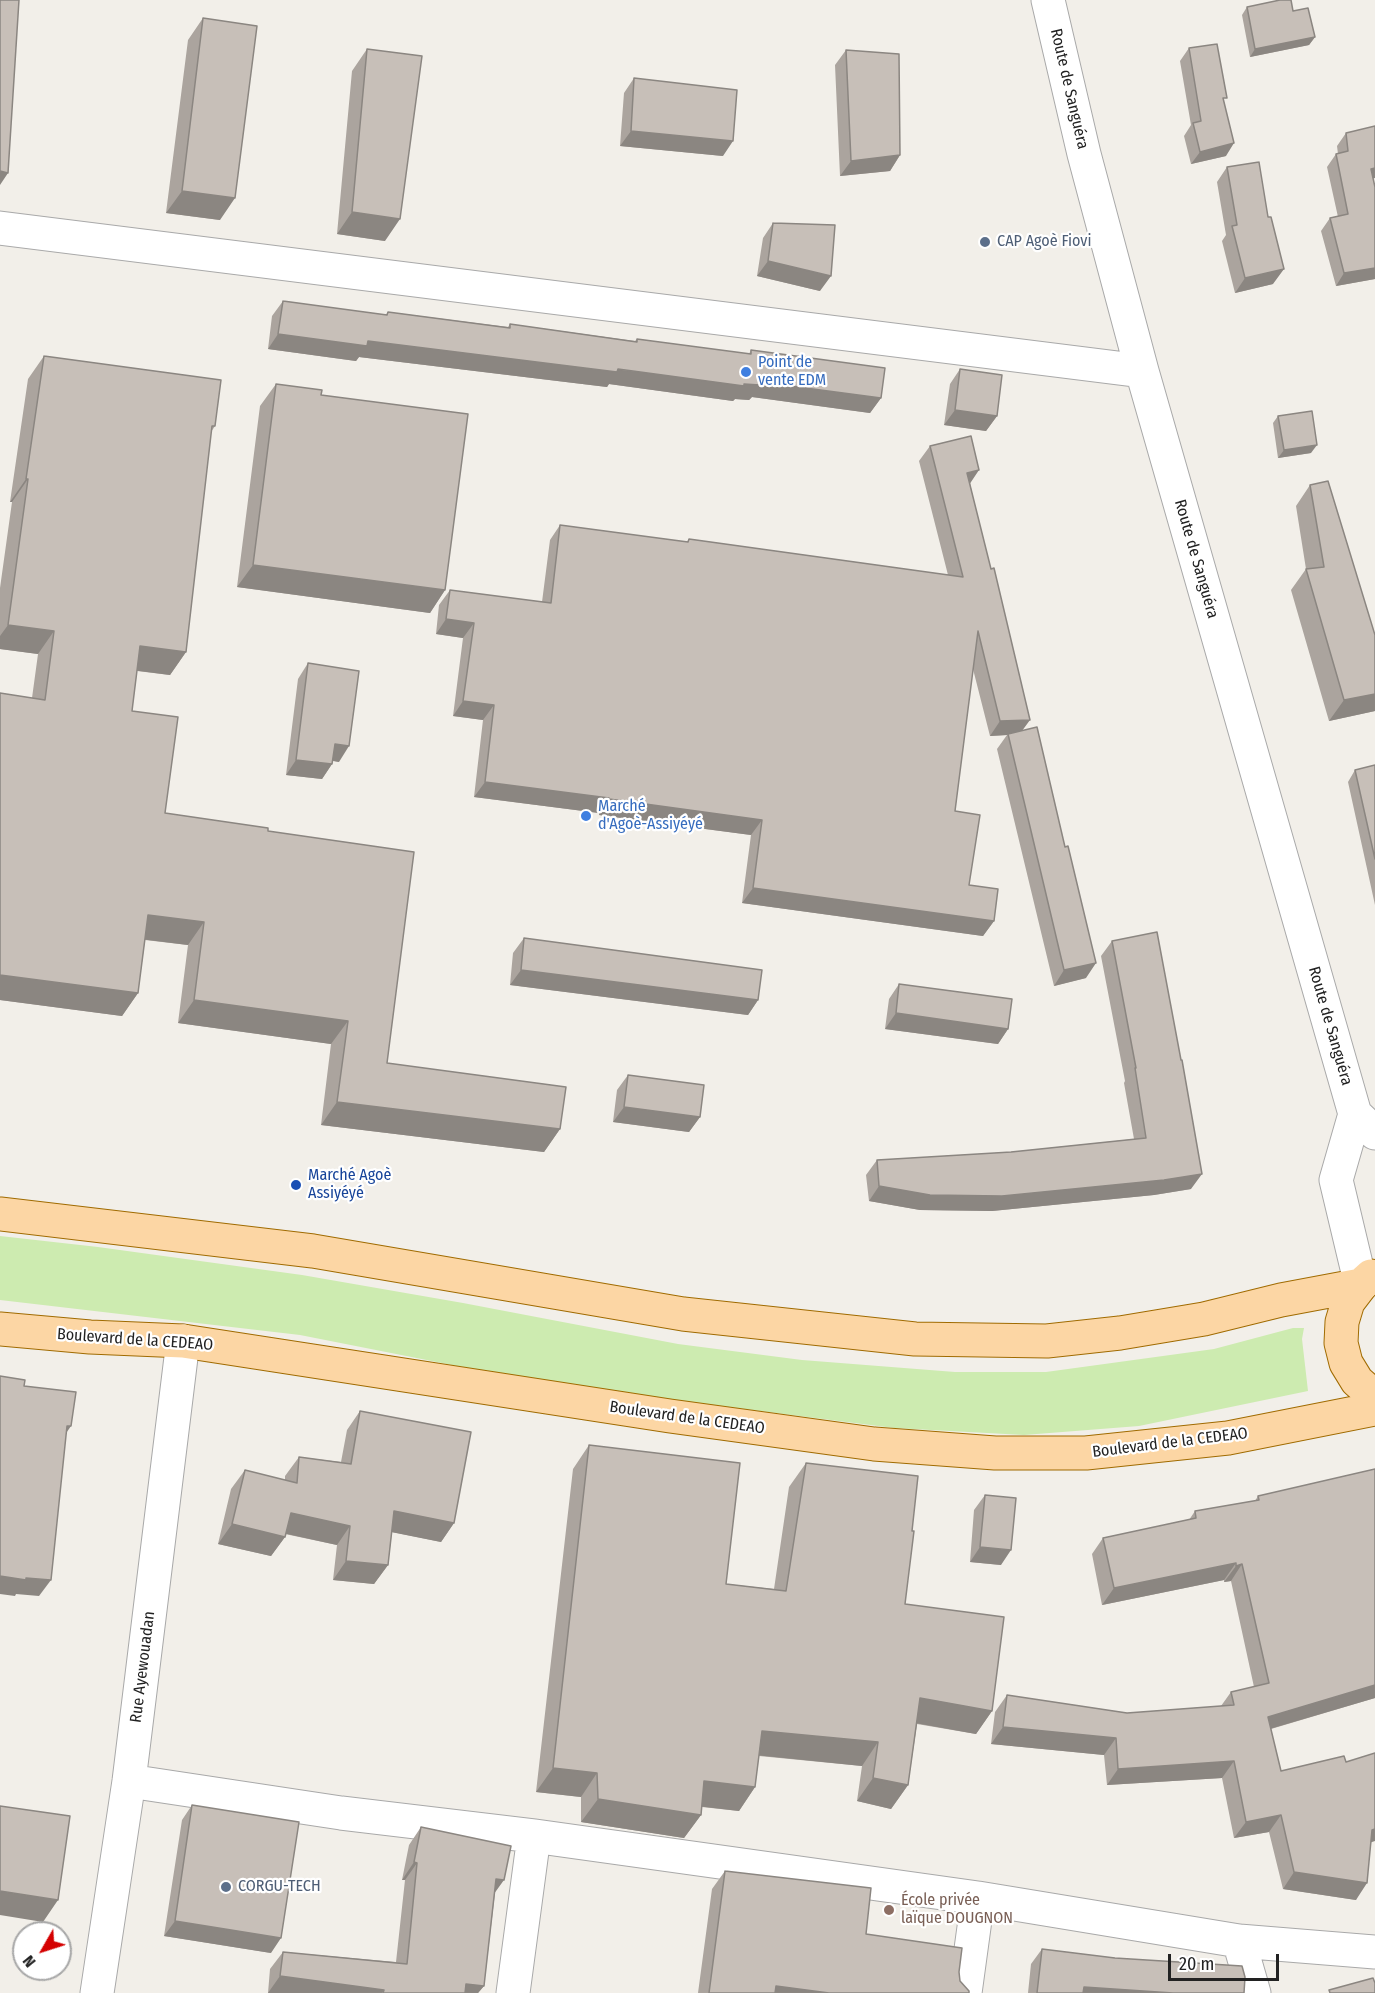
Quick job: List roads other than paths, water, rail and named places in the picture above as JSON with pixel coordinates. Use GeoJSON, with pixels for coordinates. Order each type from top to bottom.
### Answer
{"type":"FeatureCollection","features":[{"type":"Feature","properties":{"kind":"main road"},"geometry":{"type":"LineString","coordinates":[[0,1214],[313,1251],[683,1314],[915,1339],[1047,1341],[1120,1333],[1204,1319],[1368,1279]]}},
{"type":"Feature","properties":{"kind":"main road"},"geometry":{"type":"LineString","coordinates":[[1368,1279],[1348,1302],[1342,1322],[1341,1343],[1346,1363],[1357,1381],[1375,1397]]}},
{"type":"Feature","properties":{"kind":"main road","name":"Boulevard de la CEDEAO"},"geometry":{"type":"LineString","coordinates":[[0,1329],[90,1337],[183,1341],[670,1416],[863,1443],[994,1453],[1086,1453],[1228,1438],[1375,1409]]}},
{"type":"Feature","properties":{"kind":"street","name":"Route de Sanguéra"},"geometry":{"type":"LineString","coordinates":[[1048,0],[1084,154],[1142,371],[1365,1124],[1336,1180],[1368,1279]]}},
{"type":"Feature","properties":{"kind":"street"},"geometry":{"type":"LineString","coordinates":[[0,228],[1142,371]]}},
{"type":"Feature","properties":{"kind":"street","name":"Rue Ayewouadan"},"geometry":{"type":"LineString","coordinates":[[97,1993],[129,1781],[183,1341]]}},
{"type":"Feature","properties":{"kind":"street"},"geometry":{"type":"LineString","coordinates":[[129,1781],[341,1813],[534,1836],[978,1898],[1239,1941],[1375,1952]]}},
{"type":"Feature","properties":{"kind":"street"},"geometry":{"type":"LineString","coordinates":[[513,1993],[534,1836]]}},
{"type":"Feature","properties":{"kind":"street"},"geometry":{"type":"LineString","coordinates":[[965,1993],[978,1898]]}},
{"type":"Feature","properties":{"kind":"street"},"geometry":{"type":"LineString","coordinates":[[1239,1941],[1254,1993]]}},
{"type":"Feature","properties":{"kind":"place","name":"CAP Agoè Fiovi"},"geometry":{"type":"Point","coordinates":[985,242]}},
{"type":"Feature","properties":{"kind":"place","name":"Point de vente EDM"},"geometry":{"type":"Point","coordinates":[746,372]}},
{"type":"Feature","properties":{"kind":"place","name":"Marché d'Agoè-Assiyéyé"},"geometry":{"type":"Point","coordinates":[586,816]}},
{"type":"Feature","properties":{"kind":"place","name":"Marché Agoè Assiyéyé"},"geometry":{"type":"Point","coordinates":[296,1185]}},
{"type":"Feature","properties":{"kind":"place","name":"CORGU-TECH"},"geometry":{"type":"Point","coordinates":[226,1887]}},
{"type":"Feature","properties":{"kind":"place","name":"École privée laïque DOUGNON"},"geometry":{"type":"Point","coordinates":[889,1910]}}]}
